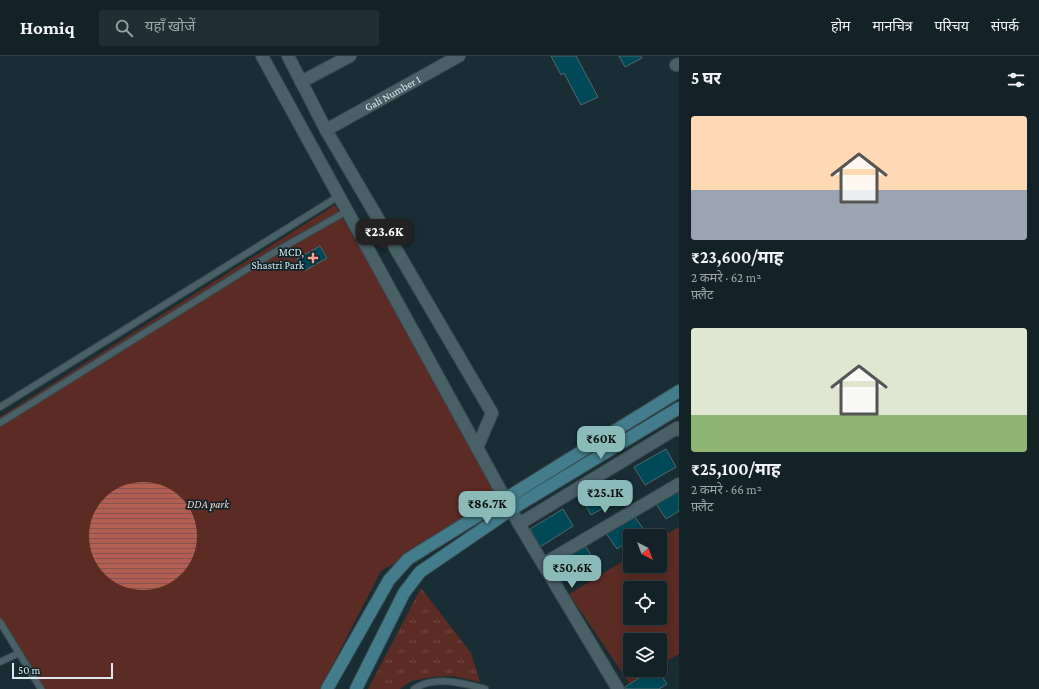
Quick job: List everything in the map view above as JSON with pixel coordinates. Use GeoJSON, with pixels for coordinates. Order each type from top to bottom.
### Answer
{"type":"FeatureCollection","features":[{"type":"Feature","properties":{"kind":"street"},"geometry":{"type":"LineString","coordinates":[[262,56],[519,524],[618,689]]}},
{"type":"Feature","properties":{"kind":"street"},"geometry":{"type":"LineString","coordinates":[[301,82],[350,56]]}},
{"type":"Feature","properties":{"kind":"street","name":"Gali Number 1"},"geometry":{"type":"LineString","coordinates":[[326,130],[458,56]]}},
{"type":"Feature","properties":{"kind":"street"},"geometry":{"type":"LineString","coordinates":[[290,57],[326,130],[492,413],[477,448]]}},
{"type":"Feature","properties":{"kind":"street"},"geometry":{"type":"LineString","coordinates":[[356,689],[404,593],[420,572],[509,504],[679,392]]}},
{"type":"Feature","properties":{"kind":"street"},"geometry":{"type":"LineString","coordinates":[[327,689],[397,569],[408,559],[679,408]]}},
{"type":"Feature","properties":{"kind":"street"},"geometry":{"type":"LineString","coordinates":[[519,524],[678,428]]}},
{"type":"Feature","properties":{"kind":"street"},"geometry":{"type":"LineString","coordinates":[[543,564],[679,484]]}},
{"type":"Feature","properties":{"kind":"lane"},"geometry":{"type":"LineString","coordinates":[[0,407],[339,196]]}},
{"type":"Feature","properties":{"kind":"lane"},"geometry":{"type":"LineString","coordinates":[[0,423],[273,253],[347,211]]}},
{"type":"Feature","properties":{"kind":"lane"},"geometry":{"type":"LineString","coordinates":[[0,622],[41,689]]}},
{"type":"Feature","properties":{"kind":"lane"},"geometry":{"type":"LineString","coordinates":[[0,662],[19,653]]}},
{"type":"Feature","properties":{"kind":"lane"},"geometry":{"type":"LineString","coordinates":[[414,689],[422,684],[446,682],[468,684],[485,689]]}},
{"type":"Feature","properties":{"kind":"green space","name":"DDA park"},"geometry":{"type":"Polygon","coordinates":[[[335,205],[506,500],[381,571],[320,689],[40,689],[0,625],[0,417],[335,205]]]}},
{"type":"Feature","properties":{"kind":"green space"},"geometry":{"type":"Polygon","coordinates":[[[679,527],[679,654],[667,661],[667,633],[623,633],[623,674],[569,594],[623,561],[623,573],[667,573],[667,534],[679,527]]]}},
{"type":"Feature","properties":{"kind":"green space"},"geometry":{"type":"Polygon","coordinates":[[[421,588],[471,653],[480,682],[453,676],[432,677],[411,681],[400,689],[368,689],[421,588]]]}},
{"type":"Feature","properties":{"kind":"green space"},"geometry":{"type":"Polygon","coordinates":[[[625,677],[642,677],[630,684],[625,677]]]}},
{"type":"Feature","properties":{"kind":"shaded area"},"geometry":{"type":"Polygon","coordinates":[[[143,482],[164,486],[181,498],[193,515],[197,536],[193,557],[181,574],[164,586],[143,590],[122,586],[105,574],[93,557],[89,536],[93,515],[105,498],[122,486],[143,482]]]}},
{"type":"Feature","properties":{"kind":"building"},"geometry":{"type":"Polygon","coordinates":[[[551,56],[576,56],[598,97],[581,105],[564,73],[561,75],[551,56]]]}},
{"type":"Feature","properties":{"kind":"building"},"geometry":{"type":"Polygon","coordinates":[[[619,56],[641,56],[642,58],[625,67],[619,56]]]}},
{"type":"Feature","properties":{"kind":"building"},"geometry":{"type":"Polygon","coordinates":[[[320,246],[327,258],[304,271],[297,259],[320,246]]]}},
{"type":"Feature","properties":{"kind":"building"},"geometry":{"type":"Polygon","coordinates":[[[666,449],[676,467],[645,485],[634,467],[666,449]]]}},
{"type":"Feature","properties":{"kind":"building"},"geometry":{"type":"Polygon","coordinates":[[[615,479],[625,496],[591,515],[581,497],[615,479]]]}},
{"type":"Feature","properties":{"kind":"building"},"geometry":{"type":"Polygon","coordinates":[[[679,487],[679,511],[666,519],[655,502],[679,487]]]}},
{"type":"Feature","properties":{"kind":"building"},"geometry":{"type":"Polygon","coordinates":[[[563,509],[573,526],[540,547],[530,529],[563,509]]]}},
{"type":"Feature","properties":{"kind":"building"},"geometry":{"type":"Polygon","coordinates":[[[633,514],[643,529],[623,529],[623,545],[617,549],[606,533],[633,514]]]}},
{"type":"Feature","properties":{"kind":"building"},"geometry":{"type":"Polygon","coordinates":[[[583,542],[594,560],[562,579],[552,561],[583,542]]]}},
{"type":"Feature","properties":{"kind":"building"},"geometry":{"type":"Polygon","coordinates":[[[641,677],[662,677],[667,684],[659,689],[626,689],[625,687],[641,677]]]}},
{"type":"Feature","properties":{"kind":"place","name":"MCD, Shastri Park"},"geometry":{"type":"Point","coordinates":[313,258]}}]}
